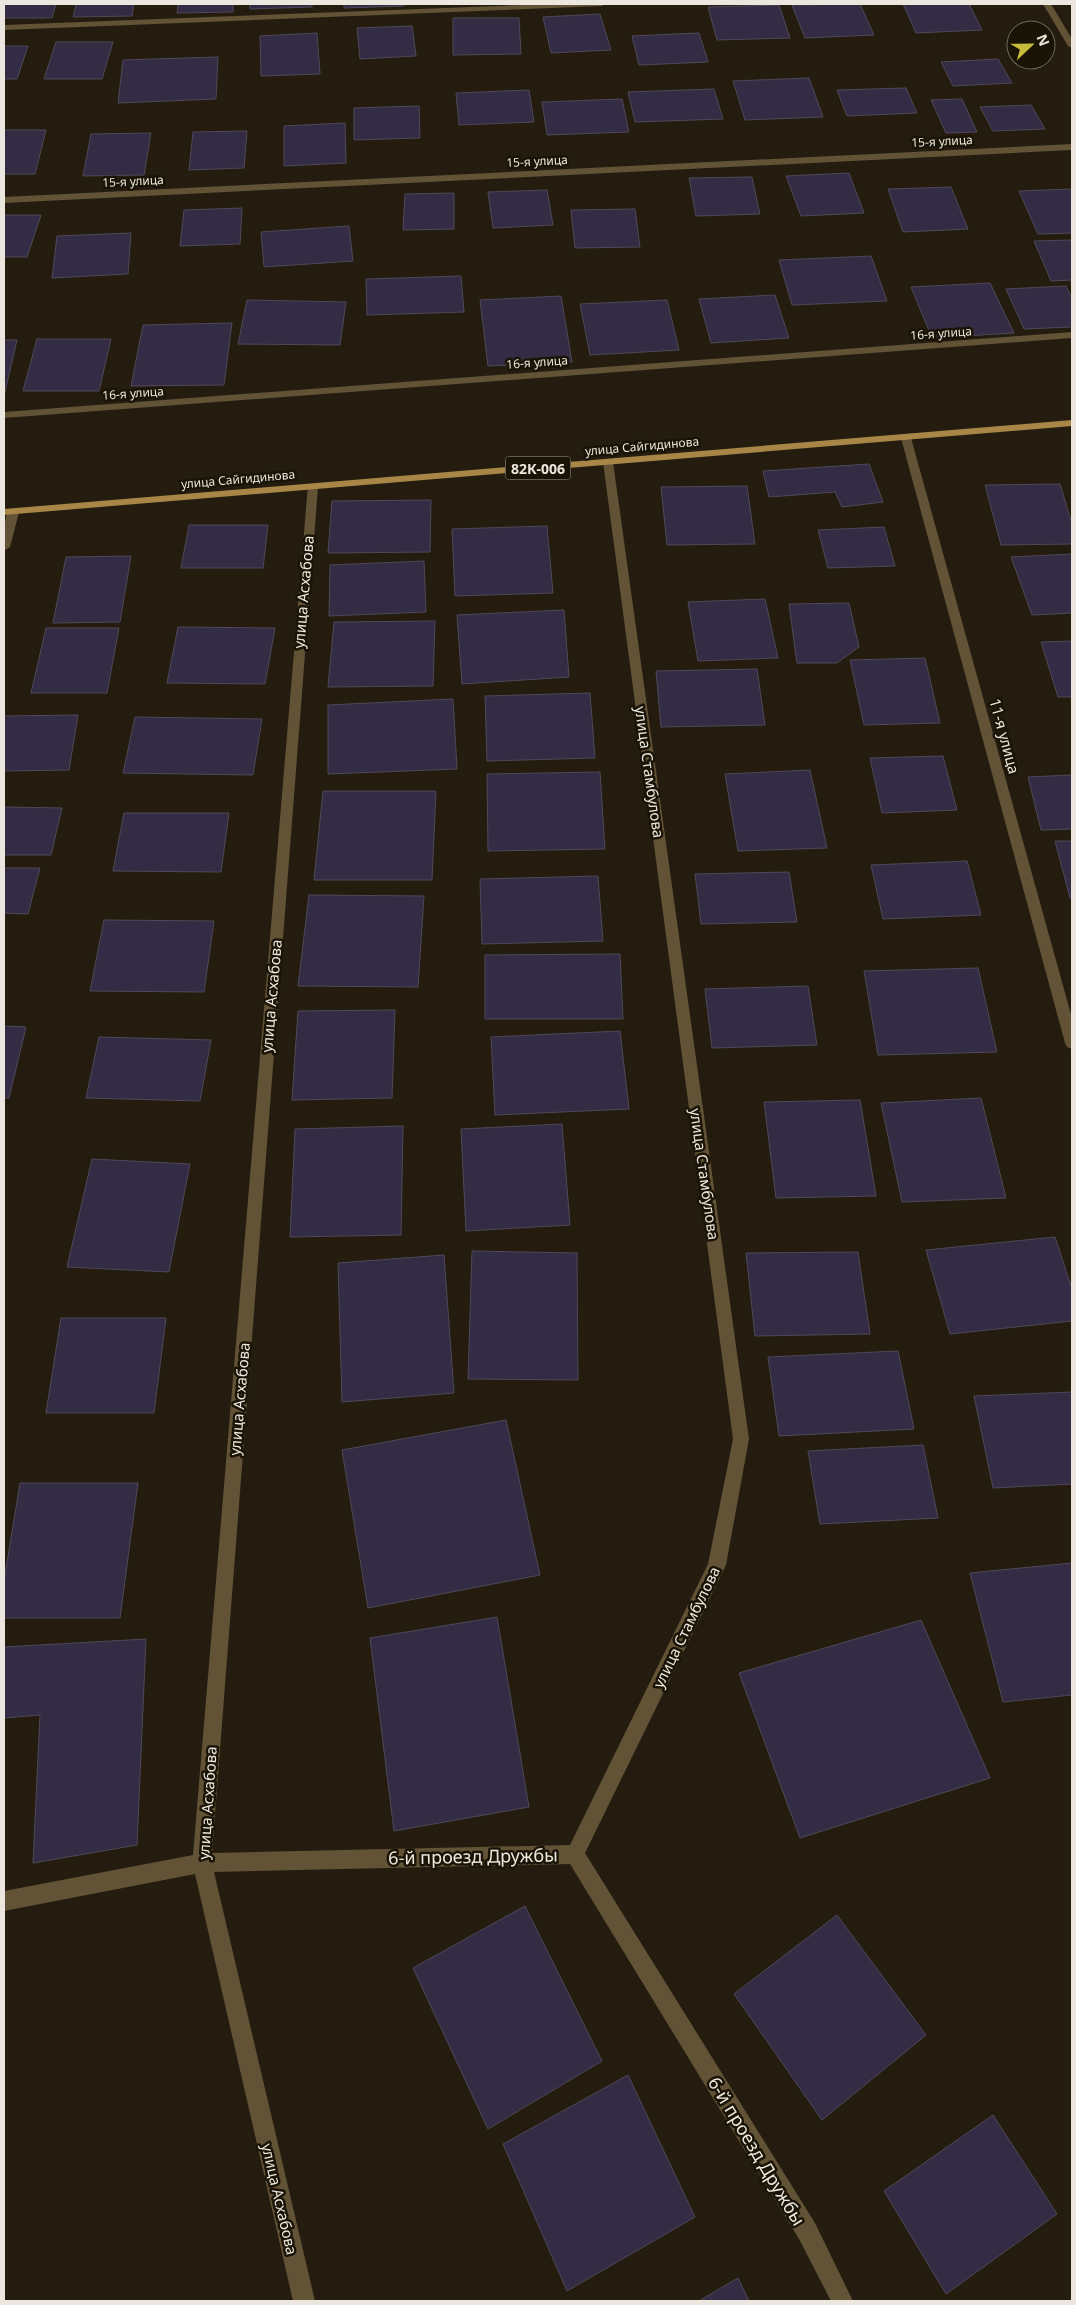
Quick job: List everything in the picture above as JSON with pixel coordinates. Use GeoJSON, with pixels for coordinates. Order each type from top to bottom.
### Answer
{"type":"FeatureCollection","features":[{"type":"Feature","properties":{"kind":"main road","name":"улица Сайгидинова"},"geometry":{"type":"LineString","coordinates":[[9,512],[1072,423]]}},
{"type":"Feature","properties":{"kind":"street"},"geometry":{"type":"LineString","coordinates":[[4,28],[602,4]]}},
{"type":"Feature","properties":{"kind":"street"},"geometry":{"type":"LineString","coordinates":[[1047,4],[1072,46]]}},
{"type":"Feature","properties":{"kind":"street","name":"15-я улица"},"geometry":{"type":"LineString","coordinates":[[4,200],[1072,146]]}},
{"type":"Feature","properties":{"kind":"street","name":"16-я улица"},"geometry":{"type":"LineString","coordinates":[[4,414],[1072,336]]}},
{"type":"Feature","properties":{"kind":"street","name":"11-я улица"},"geometry":{"type":"LineString","coordinates":[[906,438],[1072,1043]]}},
{"type":"Feature","properties":{"kind":"street","name":"улица Стамбулова"},"geometry":{"type":"LineString","coordinates":[[575,1854],[716,1565],[741,1439],[608,462]]}},
{"type":"Feature","properties":{"kind":"street","name":"улица Асхабова"},"geometry":{"type":"LineString","coordinates":[[304,2301],[202,1863],[312,487]]}},
{"type":"Feature","properties":{"kind":"street"},"geometry":{"type":"LineString","coordinates":[[4,547],[9,512]]}},
{"type":"Feature","properties":{"kind":"street","name":"6-й проезд Дружбы"},"geometry":{"type":"LineString","coordinates":[[4,1901],[202,1863],[575,1854],[807,2232],[842,2301]]}},
{"type":"Feature","properties":{"kind":"building"},"geometry":{"type":"Polygon","coordinates":[[[4,4],[56,4],[52,18],[4,18],[4,4]]]}},
{"type":"Feature","properties":{"kind":"building"},"geometry":{"type":"Polygon","coordinates":[[[76,4],[134,4],[132,16],[73,17],[76,4]]]}},
{"type":"Feature","properties":{"kind":"building"},"geometry":{"type":"Polygon","coordinates":[[[178,4],[233,4],[233,12],[177,13],[178,4]]]}},
{"type":"Feature","properties":{"kind":"building"},"geometry":{"type":"Polygon","coordinates":[[[250,4],[312,4],[312,7],[250,9],[250,4]]]}},
{"type":"Feature","properties":{"kind":"building"},"geometry":{"type":"Polygon","coordinates":[[[344,4],[404,4],[404,6],[344,8],[344,4]]]}},
{"type":"Feature","properties":{"kind":"building"},"geometry":{"type":"Polygon","coordinates":[[[860,4],[874,35],[805,38],[792,5],[860,4]]]}},
{"type":"Feature","properties":{"kind":"building"},"geometry":{"type":"Polygon","coordinates":[[[903,4],[969,4],[982,30],[916,33],[903,4]]]}},
{"type":"Feature","properties":{"kind":"building"},"geometry":{"type":"Polygon","coordinates":[[[779,5],[790,38],[717,40],[708,7],[779,5]]]}},
{"type":"Feature","properties":{"kind":"building"},"geometry":{"type":"Polygon","coordinates":[[[600,14],[611,50],[551,53],[543,17],[600,14]]]}},
{"type":"Feature","properties":{"kind":"building"},"geometry":{"type":"Polygon","coordinates":[[[453,18],[519,18],[521,54],[453,55],[453,18]]]}},
{"type":"Feature","properties":{"kind":"building"},"geometry":{"type":"Polygon","coordinates":[[[412,26],[416,56],[360,59],[357,28],[412,26]]]}},
{"type":"Feature","properties":{"kind":"building"},"geometry":{"type":"Polygon","coordinates":[[[317,33],[320,74],[261,76],[260,36],[317,33]]]}},
{"type":"Feature","properties":{"kind":"building"},"geometry":{"type":"Polygon","coordinates":[[[699,33],[708,62],[639,65],[632,36],[699,33]]]}},
{"type":"Feature","properties":{"kind":"building"},"geometry":{"type":"Polygon","coordinates":[[[56,42],[113,42],[102,79],[44,79],[56,42]]]}},
{"type":"Feature","properties":{"kind":"building"},"geometry":{"type":"Polygon","coordinates":[[[4,46],[28,46],[17,79],[4,79],[4,46]]]}},
{"type":"Feature","properties":{"kind":"building"},"geometry":{"type":"Polygon","coordinates":[[[218,57],[216,99],[118,103],[123,60],[218,57]]]}},
{"type":"Feature","properties":{"kind":"building"},"geometry":{"type":"Polygon","coordinates":[[[998,59],[1012,83],[953,86],[941,62],[998,59]]]}},
{"type":"Feature","properties":{"kind":"building"},"geometry":{"type":"Polygon","coordinates":[[[809,78],[823,117],[745,120],[733,81],[809,78]]]}},
{"type":"Feature","properties":{"kind":"building"},"geometry":{"type":"Polygon","coordinates":[[[906,88],[917,113],[847,116],[837,90],[906,88]]]}},
{"type":"Feature","properties":{"kind":"building"},"geometry":{"type":"Polygon","coordinates":[[[714,89],[723,119],[635,122],[628,92],[714,89]]]}},
{"type":"Feature","properties":{"kind":"building"},"geometry":{"type":"Polygon","coordinates":[[[529,90],[534,122],[459,125],[456,93],[529,90]]]}},
{"type":"Feature","properties":{"kind":"building"},"geometry":{"type":"Polygon","coordinates":[[[622,99],[629,132],[547,135],[542,102],[622,99]]]}},
{"type":"Feature","properties":{"kind":"building"},"geometry":{"type":"Polygon","coordinates":[[[962,99],[977,132],[946,133],[931,100],[962,99]]]}},
{"type":"Feature","properties":{"kind":"building"},"geometry":{"type":"Polygon","coordinates":[[[1031,105],[1045,129],[993,131],[980,107],[1031,105]]]}},
{"type":"Feature","properties":{"kind":"building"},"geometry":{"type":"Polygon","coordinates":[[[419,106],[420,138],[354,140],[354,108],[419,106]]]}},
{"type":"Feature","properties":{"kind":"building"},"geometry":{"type":"Polygon","coordinates":[[[345,123],[346,163],[284,166],[284,126],[345,123]]]}},
{"type":"Feature","properties":{"kind":"building"},"geometry":{"type":"Polygon","coordinates":[[[4,130],[46,130],[35,174],[4,174],[4,130]]]}},
{"type":"Feature","properties":{"kind":"building"},"geometry":{"type":"Polygon","coordinates":[[[247,131],[244,168],[189,170],[193,132],[247,131]]]}},
{"type":"Feature","properties":{"kind":"building"},"geometry":{"type":"Polygon","coordinates":[[[151,133],[144,175],[83,176],[91,134],[151,133]]]}},
{"type":"Feature","properties":{"kind":"building"},"geometry":{"type":"Polygon","coordinates":[[[849,173],[864,213],[801,216],[786,176],[849,173]]]}},
{"type":"Feature","properties":{"kind":"building"},"geometry":{"type":"Polygon","coordinates":[[[752,177],[760,214],[696,216],[689,178],[752,177]]]}},
{"type":"Feature","properties":{"kind":"building"},"geometry":{"type":"Polygon","coordinates":[[[951,187],[968,229],[903,232],[888,189],[951,187]]]}},
{"type":"Feature","properties":{"kind":"building"},"geometry":{"type":"Polygon","coordinates":[[[1072,189],[1072,233],[1038,234],[1019,191],[1072,189]]]}},
{"type":"Feature","properties":{"kind":"building"},"geometry":{"type":"Polygon","coordinates":[[[547,190],[553,225],[493,228],[488,192],[547,190]]]}},
{"type":"Feature","properties":{"kind":"building"},"geometry":{"type":"Polygon","coordinates":[[[454,193],[454,229],[403,230],[405,194],[454,193]]]}},
{"type":"Feature","properties":{"kind":"building"},"geometry":{"type":"Polygon","coordinates":[[[242,208],[240,244],[180,246],[184,210],[242,208]]]}},
{"type":"Feature","properties":{"kind":"building"},"geometry":{"type":"Polygon","coordinates":[[[635,209],[640,247],[575,248],[571,210],[635,209]]]}},
{"type":"Feature","properties":{"kind":"building"},"geometry":{"type":"Polygon","coordinates":[[[4,215],[41,215],[27,257],[4,257],[4,215]]]}},
{"type":"Feature","properties":{"kind":"building"},"geometry":{"type":"Polygon","coordinates":[[[349,226],[353,261],[264,267],[261,232],[349,226]]]}},
{"type":"Feature","properties":{"kind":"building"},"geometry":{"type":"Polygon","coordinates":[[[131,233],[128,274],[52,278],[57,236],[131,233]]]}},
{"type":"Feature","properties":{"kind":"building"},"geometry":{"type":"Polygon","coordinates":[[[1072,240],[1072,280],[1051,281],[1034,241],[1072,240]]]}},
{"type":"Feature","properties":{"kind":"building"},"geometry":{"type":"Polygon","coordinates":[[[871,256],[887,301],[792,305],[779,260],[871,256]]]}},
{"type":"Feature","properties":{"kind":"building"},"geometry":{"type":"Polygon","coordinates":[[[461,276],[464,312],[367,315],[366,279],[461,276]]]}},
{"type":"Feature","properties":{"kind":"building"},"geometry":{"type":"Polygon","coordinates":[[[990,283],[1014,333],[932,338],[911,287],[990,283]]]}},
{"type":"Feature","properties":{"kind":"building"},"geometry":{"type":"Polygon","coordinates":[[[1066,286],[1072,299],[1072,327],[1024,329],[1006,289],[1066,286]]]}},
{"type":"Feature","properties":{"kind":"building"},"geometry":{"type":"Polygon","coordinates":[[[775,295],[789,338],[711,343],[699,299],[775,295]]]}},
{"type":"Feature","properties":{"kind":"building"},"geometry":{"type":"Polygon","coordinates":[[[561,296],[572,362],[488,366],[480,300],[561,296]]]}},
{"type":"Feature","properties":{"kind":"building"},"geometry":{"type":"Polygon","coordinates":[[[247,300],[346,302],[340,345],[238,344],[247,300]]]}},
{"type":"Feature","properties":{"kind":"building"},"geometry":{"type":"Polygon","coordinates":[[[667,300],[679,350],[590,355],[580,304],[667,300]]]}},
{"type":"Feature","properties":{"kind":"building"},"geometry":{"type":"Polygon","coordinates":[[[232,323],[224,385],[131,386],[143,325],[232,323]]]}},
{"type":"Feature","properties":{"kind":"building"},"geometry":{"type":"Polygon","coordinates":[[[37,339],[111,339],[99,391],[23,391],[37,339]]]}},
{"type":"Feature","properties":{"kind":"building"},"geometry":{"type":"Polygon","coordinates":[[[4,340],[17,340],[4,396],[4,340]]]}},
{"type":"Feature","properties":{"kind":"building"},"geometry":{"type":"Polygon","coordinates":[[[869,464],[883,502],[842,507],[835,492],[769,497],[763,471],[869,464]]]}},
{"type":"Feature","properties":{"kind":"building"},"geometry":{"type":"Polygon","coordinates":[[[1060,484],[1072,524],[1072,544],[1001,545],[985,485],[1060,484]]]}},
{"type":"Feature","properties":{"kind":"building"},"geometry":{"type":"Polygon","coordinates":[[[747,486],[755,544],[667,545],[661,487],[747,486]]]}},
{"type":"Feature","properties":{"kind":"building"},"geometry":{"type":"Polygon","coordinates":[[[431,500],[430,552],[328,553],[332,501],[431,500]]]}},
{"type":"Feature","properties":{"kind":"building"},"geometry":{"type":"Polygon","coordinates":[[[189,525],[268,525],[263,568],[181,568],[189,525]]]}},
{"type":"Feature","properties":{"kind":"building"},"geometry":{"type":"Polygon","coordinates":[[[547,526],[553,593],[455,596],[452,529],[547,526]]]}},
{"type":"Feature","properties":{"kind":"building"},"geometry":{"type":"Polygon","coordinates":[[[884,527],[895,566],[828,568],[818,530],[884,527]]]}},
{"type":"Feature","properties":{"kind":"building"},"geometry":{"type":"Polygon","coordinates":[[[1072,554],[1072,613],[1032,615],[1011,557],[1072,554]]]}},
{"type":"Feature","properties":{"kind":"building"},"geometry":{"type":"Polygon","coordinates":[[[131,556],[120,622],[53,623],[66,557],[131,556]]]}},
{"type":"Feature","properties":{"kind":"building"},"geometry":{"type":"Polygon","coordinates":[[[424,561],[426,612],[329,616],[330,565],[424,561]]]}},
{"type":"Feature","properties":{"kind":"building"},"geometry":{"type":"Polygon","coordinates":[[[765,599],[778,658],[698,661],[688,602],[765,599]]]}},
{"type":"Feature","properties":{"kind":"building"},"geometry":{"type":"Polygon","coordinates":[[[849,603],[859,647],[837,663],[797,663],[789,604],[849,603]]]}},
{"type":"Feature","properties":{"kind":"building"},"geometry":{"type":"Polygon","coordinates":[[[564,610],[569,677],[462,684],[457,615],[564,610]]]}},
{"type":"Feature","properties":{"kind":"building"},"geometry":{"type":"Polygon","coordinates":[[[435,621],[433,686],[328,687],[334,622],[435,621]]]}},
{"type":"Feature","properties":{"kind":"building"},"geometry":{"type":"Polygon","coordinates":[[[178,627],[275,628],[265,684],[167,683],[178,627]]]}},
{"type":"Feature","properties":{"kind":"building"},"geometry":{"type":"Polygon","coordinates":[[[46,628],[119,628],[107,693],[31,693],[46,628]]]}},
{"type":"Feature","properties":{"kind":"building"},"geometry":{"type":"Polygon","coordinates":[[[1072,641],[1072,697],[1058,697],[1041,642],[1072,641]]]}},
{"type":"Feature","properties":{"kind":"building"},"geometry":{"type":"Polygon","coordinates":[[[925,658],[940,723],[864,725],[850,660],[925,658]]]}},
{"type":"Feature","properties":{"kind":"building"},"geometry":{"type":"Polygon","coordinates":[[[757,669],[765,725],[661,727],[656,671],[757,669]]]}},
{"type":"Feature","properties":{"kind":"building"},"geometry":{"type":"Polygon","coordinates":[[[590,693],[595,758],[487,761],[485,696],[590,693]]]}},
{"type":"Feature","properties":{"kind":"building"},"geometry":{"type":"Polygon","coordinates":[[[453,699],[457,769],[328,774],[328,705],[453,699]]]}},
{"type":"Feature","properties":{"kind":"building"},"geometry":{"type":"Polygon","coordinates":[[[78,715],[69,770],[4,771],[4,716],[78,715]]]}},
{"type":"Feature","properties":{"kind":"building"},"geometry":{"type":"Polygon","coordinates":[[[135,717],[262,719],[253,775],[123,773],[135,717]]]}},
{"type":"Feature","properties":{"kind":"building"},"geometry":{"type":"Polygon","coordinates":[[[943,756],[957,810],[882,813],[870,758],[943,756]]]}},
{"type":"Feature","properties":{"kind":"building"},"geometry":{"type":"Polygon","coordinates":[[[810,770],[827,848],[738,851],[725,774],[810,770]]]}},
{"type":"Feature","properties":{"kind":"building"},"geometry":{"type":"Polygon","coordinates":[[[600,772],[605,849],[488,851],[487,774],[600,772]]]}},
{"type":"Feature","properties":{"kind":"building"},"geometry":{"type":"Polygon","coordinates":[[[1072,775],[1072,829],[1041,830],[1028,777],[1072,775]]]}},
{"type":"Feature","properties":{"kind":"building"},"geometry":{"type":"Polygon","coordinates":[[[323,791],[436,791],[432,880],[314,880],[323,791]]]}},
{"type":"Feature","properties":{"kind":"building"},"geometry":{"type":"Polygon","coordinates":[[[4,807],[62,808],[51,855],[4,855],[4,807]]]}},
{"type":"Feature","properties":{"kind":"building"},"geometry":{"type":"Polygon","coordinates":[[[124,813],[229,813],[221,872],[113,871],[124,813]]]}},
{"type":"Feature","properties":{"kind":"building"},"geometry":{"type":"Polygon","coordinates":[[[1055,841],[1072,841],[1072,898],[1070,898],[1055,841]]]}},
{"type":"Feature","properties":{"kind":"building"},"geometry":{"type":"Polygon","coordinates":[[[967,861],[981,915],[883,919],[871,865],[967,861]]]}},
{"type":"Feature","properties":{"kind":"building"},"geometry":{"type":"Polygon","coordinates":[[[4,868],[40,868],[28,914],[4,913],[4,868]]]}},
{"type":"Feature","properties":{"kind":"building"},"geometry":{"type":"Polygon","coordinates":[[[789,872],[797,922],[701,924],[695,874],[789,872]]]}},
{"type":"Feature","properties":{"kind":"building"},"geometry":{"type":"Polygon","coordinates":[[[598,876],[603,941],[482,944],[480,879],[598,876]]]}},
{"type":"Feature","properties":{"kind":"building"},"geometry":{"type":"Polygon","coordinates":[[[309,895],[424,896],[418,987],[298,986],[309,895]]]}},
{"type":"Feature","properties":{"kind":"building"},"geometry":{"type":"Polygon","coordinates":[[[104,920],[214,921],[204,992],[90,991],[104,920]]]}},
{"type":"Feature","properties":{"kind":"building"},"geometry":{"type":"Polygon","coordinates":[[[620,954],[623,1019],[485,1019],[485,955],[620,954]]]}},
{"type":"Feature","properties":{"kind":"building"},"geometry":{"type":"Polygon","coordinates":[[[978,968],[997,1052],[878,1055],[864,971],[978,968]]]}},
{"type":"Feature","properties":{"kind":"building"},"geometry":{"type":"Polygon","coordinates":[[[808,986],[817,1045],[712,1048],[705,989],[808,986]]]}},
{"type":"Feature","properties":{"kind":"building"},"geometry":{"type":"Polygon","coordinates":[[[395,1010],[392,1098],[292,1100],[298,1011],[395,1010]]]}},
{"type":"Feature","properties":{"kind":"building"},"geometry":{"type":"Polygon","coordinates":[[[4,1026],[26,1027],[9,1098],[4,1098],[4,1026]]]}},
{"type":"Feature","properties":{"kind":"building"},"geometry":{"type":"Polygon","coordinates":[[[620,1031],[629,1109],[495,1115],[491,1037],[620,1031]]]}},
{"type":"Feature","properties":{"kind":"building"},"geometry":{"type":"Polygon","coordinates":[[[99,1037],[211,1040],[200,1101],[86,1098],[99,1037]]]}},
{"type":"Feature","properties":{"kind":"building"},"geometry":{"type":"Polygon","coordinates":[[[981,1098],[1006,1198],[902,1202],[881,1103],[981,1098]]]}},
{"type":"Feature","properties":{"kind":"building"},"geometry":{"type":"Polygon","coordinates":[[[860,1100],[876,1196],[776,1198],[764,1102],[860,1100]]]}},
{"type":"Feature","properties":{"kind":"building"},"geometry":{"type":"Polygon","coordinates":[[[562,1124],[570,1225],[466,1231],[461,1129],[562,1124]]]}},
{"type":"Feature","properties":{"kind":"building"},"geometry":{"type":"Polygon","coordinates":[[[403,1126],[401,1235],[290,1237],[295,1129],[403,1126]]]}},
{"type":"Feature","properties":{"kind":"building"},"geometry":{"type":"Polygon","coordinates":[[[92,1159],[190,1164],[169,1272],[67,1267],[92,1159]]]}},
{"type":"Feature","properties":{"kind":"building"},"geometry":{"type":"Polygon","coordinates":[[[1055,1237],[1072,1289],[1072,1321],[950,1334],[926,1250],[1055,1237]]]}},
{"type":"Feature","properties":{"kind":"building"},"geometry":{"type":"Polygon","coordinates":[[[472,1251],[577,1253],[578,1380],[468,1379],[472,1251]]]}},
{"type":"Feature","properties":{"kind":"building"},"geometry":{"type":"Polygon","coordinates":[[[858,1252],[870,1334],[755,1336],[746,1253],[858,1252]]]}},
{"type":"Feature","properties":{"kind":"building"},"geometry":{"type":"Polygon","coordinates":[[[444,1255],[454,1393],[342,1402],[338,1263],[444,1255]]]}},
{"type":"Feature","properties":{"kind":"building"},"geometry":{"type":"Polygon","coordinates":[[[61,1318],[166,1318],[154,1413],[46,1413],[61,1318]]]}},
{"type":"Feature","properties":{"kind":"building"},"geometry":{"type":"Polygon","coordinates":[[[898,1351],[914,1429],[779,1436],[768,1357],[898,1351]]]}},
{"type":"Feature","properties":{"kind":"building"},"geometry":{"type":"Polygon","coordinates":[[[1072,1392],[1072,1484],[993,1488],[974,1396],[1072,1392]]]}},
{"type":"Feature","properties":{"kind":"building"},"geometry":{"type":"Polygon","coordinates":[[[506,1420],[540,1575],[368,1608],[342,1450],[506,1420]]]}},
{"type":"Feature","properties":{"kind":"building"},"geometry":{"type":"Polygon","coordinates":[[[923,1445],[938,1518],[820,1524],[808,1451],[923,1445]]]}},
{"type":"Feature","properties":{"kind":"building"},"geometry":{"type":"Polygon","coordinates":[[[20,1483],[138,1483],[120,1618],[4,1618],[4,1581],[20,1483]]]}},
{"type":"Feature","properties":{"kind":"building"},"geometry":{"type":"Polygon","coordinates":[[[1072,1563],[1072,1695],[1003,1702],[970,1573],[1072,1563]]]}},
{"type":"Feature","properties":{"kind":"building"},"geometry":{"type":"Polygon","coordinates":[[[497,1617],[529,1807],[394,1831],[370,1638],[497,1617]]]}},
{"type":"Feature","properties":{"kind":"building"},"geometry":{"type":"Polygon","coordinates":[[[921,1620],[990,1778],[800,1838],[739,1673],[921,1620]]]}},
{"type":"Feature","properties":{"kind":"building"},"geometry":{"type":"Polygon","coordinates":[[[146,1639],[137,1845],[33,1863],[40,1715],[4,1718],[4,1647],[146,1639]]]}},
{"type":"Feature","properties":{"kind":"building"},"geometry":{"type":"Polygon","coordinates":[[[525,1906],[602,2061],[488,2129],[413,1968],[525,1906]]]}},
{"type":"Feature","properties":{"kind":"building"},"geometry":{"type":"Polygon","coordinates":[[[837,1915],[926,2035],[822,2120],[734,1994],[837,1915]]]}},
{"type":"Feature","properties":{"kind":"building"},"geometry":{"type":"Polygon","coordinates":[[[628,2075],[695,2217],[567,2291],[503,2144],[628,2075]]]}},
{"type":"Feature","properties":{"kind":"building"},"geometry":{"type":"Polygon","coordinates":[[[993,2115],[1057,2214],[946,2294],[884,2191],[993,2115]]]}},
{"type":"Feature","properties":{"kind":"building"},"geometry":{"type":"Polygon","coordinates":[[[738,2278],[749,2301],[699,2301],[738,2278]]]}}]}
